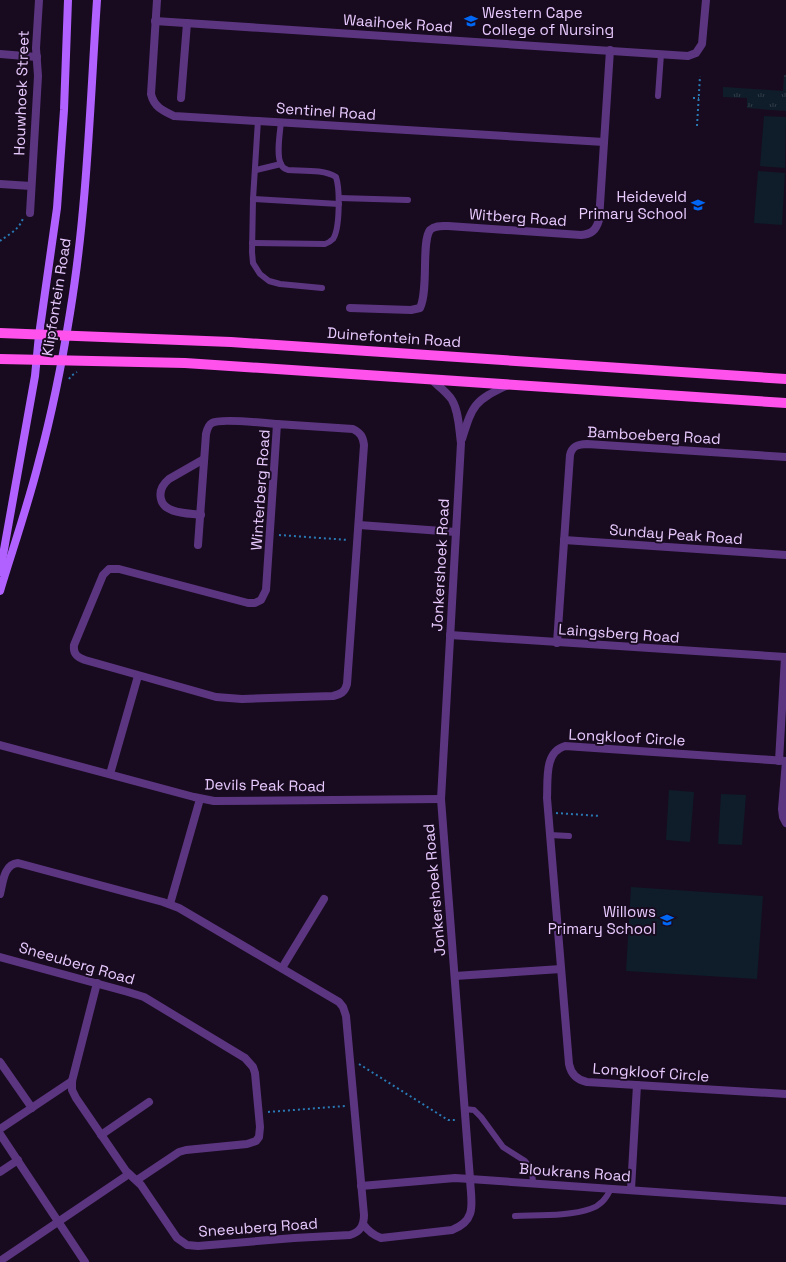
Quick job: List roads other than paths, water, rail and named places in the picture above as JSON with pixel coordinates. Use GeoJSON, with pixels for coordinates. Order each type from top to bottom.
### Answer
{"type":"FeatureCollection","features":[{"type":"Feature","properties":{"kind":"main road","name":"Klipfontein Road"},"geometry":{"type":"LineString","coordinates":[[0,572],[37,359],[56,208],[64,110],[68,0]]}},
{"type":"Feature","properties":{"kind":"main road","name":"Klipfontein Road"},"geometry":{"type":"LineString","coordinates":[[0,592],[40,460],[70,314],[82,224],[97,0]]}},
{"type":"Feature","properties":{"kind":"main road","name":"Duinefontein Road"},"geometry":{"type":"LineString","coordinates":[[0,333],[232,342],[786,379]]}},
{"type":"Feature","properties":{"kind":"main road"},"geometry":{"type":"LineString","coordinates":[[0,359],[185,363],[786,403]]}},
{"type":"Feature","properties":{"kind":"street","name":"Houwhoek Street"},"geometry":{"type":"LineString","coordinates":[[26,215],[31,186],[38,76],[36,39],[39,0]]}},
{"type":"Feature","properties":{"kind":"street","name":"Sentinel Road"},"geometry":{"type":"LineString","coordinates":[[157,0],[151,88],[152,98],[156,106],[174,116],[604,142]]}},
{"type":"Feature","properties":{"kind":"street","name":"Waaihoek Road"},"geometry":{"type":"LineString","coordinates":[[155,21],[688,56],[699,50],[703,40],[706,0]]}},
{"type":"Feature","properties":{"kind":"street"},"geometry":{"type":"LineString","coordinates":[[181,98],[187,23]]}},
{"type":"Feature","properties":{"kind":"street","name":"Witberg Road"},"geometry":{"type":"LineString","coordinates":[[350,308],[411,310],[420,308],[424,296],[427,239],[431,229],[435,227],[448,226],[581,235],[591,233],[595,230],[599,220],[610,50]]}},
{"type":"Feature","properties":{"kind":"street"},"geometry":{"type":"LineString","coordinates":[[0,54],[36,57]]}},
{"type":"Feature","properties":{"kind":"street"},"geometry":{"type":"LineString","coordinates":[[0,184],[31,186]]}},
{"type":"Feature","properties":{"kind":"street","name":"Jonkershoek Road"},"geometry":{"type":"LineString","coordinates":[[363,1224],[374,1236],[381,1238],[452,1230],[467,1222],[470,1215],[471,1203],[441,799],[461,443],[458,420],[452,400],[432,380]]}},
{"type":"Feature","properties":{"kind":"street","name":"Jonkershoek Road"},"geometry":{"type":"LineString","coordinates":[[461,443],[473,408],[480,400],[508,385]]}},
{"type":"Feature","properties":{"kind":"street"},"geometry":{"type":"LineString","coordinates":[[198,544],[206,434],[208,426],[215,421],[278,424]]}},
{"type":"Feature","properties":{"kind":"street","name":"Winterberg Road"},"geometry":{"type":"LineString","coordinates":[[278,424],[353,429],[362,434],[364,445],[360,525],[347,684],[346,690],[342,693],[333,696],[227,699],[138,676],[85,660],[77,656],[74,651],[74,645],[103,575],[109,569],[119,569],[248,603],[255,603],[261,600],[266,590],[278,424]]}},
{"type":"Feature","properties":{"kind":"street","name":"Bamboeberg Road"},"geometry":{"type":"LineString","coordinates":[[557,643],[570,455],[575,446],[587,444],[786,457]]}},
{"type":"Feature","properties":{"kind":"street"},"geometry":{"type":"LineString","coordinates":[[201,515],[169,509],[162,502],[160,496],[164,484],[169,479],[204,459]]}},
{"type":"Feature","properties":{"kind":"street"},"geometry":{"type":"LineString","coordinates":[[360,525],[456,532]]}},
{"type":"Feature","properties":{"kind":"street","name":"Sunday Peak Road"},"geometry":{"type":"LineString","coordinates":[[564,540],[786,555]]}},
{"type":"Feature","properties":{"kind":"street","name":"Laingsberg Road"},"geometry":{"type":"LineString","coordinates":[[450,636],[786,657]]}},
{"type":"Feature","properties":{"kind":"street"},"geometry":{"type":"LineString","coordinates":[[786,657],[782,809],[783,817],[786,823]]}},
{"type":"Feature","properties":{"kind":"street"},"geometry":{"type":"LineString","coordinates":[[110,774],[138,676]]}},
{"type":"Feature","properties":{"kind":"street","name":"Devils Peak Road"},"geometry":{"type":"LineString","coordinates":[[0,745],[200,799],[214,801],[441,799]]}},
{"type":"Feature","properties":{"kind":"street","name":"Longkloof Circle"},"geometry":{"type":"LineString","coordinates":[[784,761],[570,746],[560,747],[553,753],[550,761],[547,798],[569,1064],[572,1074],[579,1080],[587,1082],[786,1094]]}},
{"type":"Feature","properties":{"kind":"street"},"geometry":{"type":"LineString","coordinates":[[170,904],[200,799]]}},
{"type":"Feature","properties":{"kind":"street"},"geometry":{"type":"LineString","coordinates":[[0,894],[8,867],[13,863],[18,863],[170,904],[339,1002],[345,1012],[352,1071],[364,1215],[363,1224]]}},
{"type":"Feature","properties":{"kind":"street"},"geometry":{"type":"LineString","coordinates":[[282,968],[324,899]]}},
{"type":"Feature","properties":{"kind":"street","name":"Sneeuberg Road"},"geometry":{"type":"LineString","coordinates":[[0,957],[128,992],[150,1001],[245,1058],[253,1067],[255,1073],[260,1127],[259,1137],[256,1141],[247,1144],[179,1152],[137,1180],[177,1238],[182,1242],[192,1246],[350,1235],[358,1232],[363,1224]]}},
{"type":"Feature","properties":{"kind":"street"},"geometry":{"type":"LineString","coordinates":[[455,976],[561,969]]}},
{"type":"Feature","properties":{"kind":"street"},"geometry":{"type":"LineString","coordinates":[[97,983],[72,1081],[73,1094],[129,1174],[137,1180]]}},
{"type":"Feature","properties":{"kind":"street"},"geometry":{"type":"LineString","coordinates":[[0,1062],[32,1108]]}},
{"type":"Feature","properties":{"kind":"street"},"geometry":{"type":"LineString","coordinates":[[0,1129],[72,1081]]}},
{"type":"Feature","properties":{"kind":"street"},"geometry":{"type":"LineString","coordinates":[[631,1190],[637,1085]]}},
{"type":"Feature","properties":{"kind":"street"},"geometry":{"type":"LineString","coordinates":[[101,1135],[148,1102]]}},
{"type":"Feature","properties":{"kind":"street"},"geometry":{"type":"LineString","coordinates":[[0,1134],[85,1262]]}},
{"type":"Feature","properties":{"kind":"street"},"geometry":{"type":"LineString","coordinates":[[0,1172],[18,1160]]}},
{"type":"Feature","properties":{"kind":"street"},"geometry":{"type":"LineString","coordinates":[[0,1261],[129,1174]]}},
{"type":"Feature","properties":{"kind":"street","name":"Bloukrans Road"},"geometry":{"type":"LineString","coordinates":[[361,1186],[455,1178],[786,1201]]}},
{"type":"Feature","properties":{"kind":"lane"},"geometry":{"type":"LineString","coordinates":[[658,96],[661,54]]}},
{"type":"Feature","properties":{"kind":"lane"},"geometry":{"type":"LineString","coordinates":[[258,120],[253,199],[252,243],[254,263],[260,274],[269,281],[280,284],[322,288]]}},
{"type":"Feature","properties":{"kind":"lane"},"geometry":{"type":"LineString","coordinates":[[252,243],[319,245],[330,243],[336,231],[339,201],[336,177],[318,172],[288,170],[284,168],[281,164],[279,155],[281,122]]}},
{"type":"Feature","properties":{"kind":"lane"},"geometry":{"type":"LineString","coordinates":[[256,170],[281,164]]}},
{"type":"Feature","properties":{"kind":"lane"},"geometry":{"type":"LineString","coordinates":[[253,199],[339,201],[408,200]]}},
{"type":"Feature","properties":{"kind":"lane"},"geometry":{"type":"LineString","coordinates":[[550,835],[569,836]]}},
{"type":"Feature","properties":{"kind":"lane"},"geometry":{"type":"LineString","coordinates":[[464,1109],[474,1110],[503,1147],[525,1161],[532,1171],[533,1183]]}},
{"type":"Feature","properties":{"kind":"lane"},"geometry":{"type":"LineString","coordinates":[[515,1216],[567,1213],[590,1209],[601,1203],[608,1196],[611,1188]]}},
{"type":"Feature","properties":{"kind":"place","name":"Western Cape College of Nursing"},"geometry":{"type":"Point","coordinates":[471,21]}},
{"type":"Feature","properties":{"kind":"place","name":"Heideveld Primary School"},"geometry":{"type":"Point","coordinates":[698,205]}},
{"type":"Feature","properties":{"kind":"place","name":"Willows Primary School"},"geometry":{"type":"Point","coordinates":[667,920]}}]}
